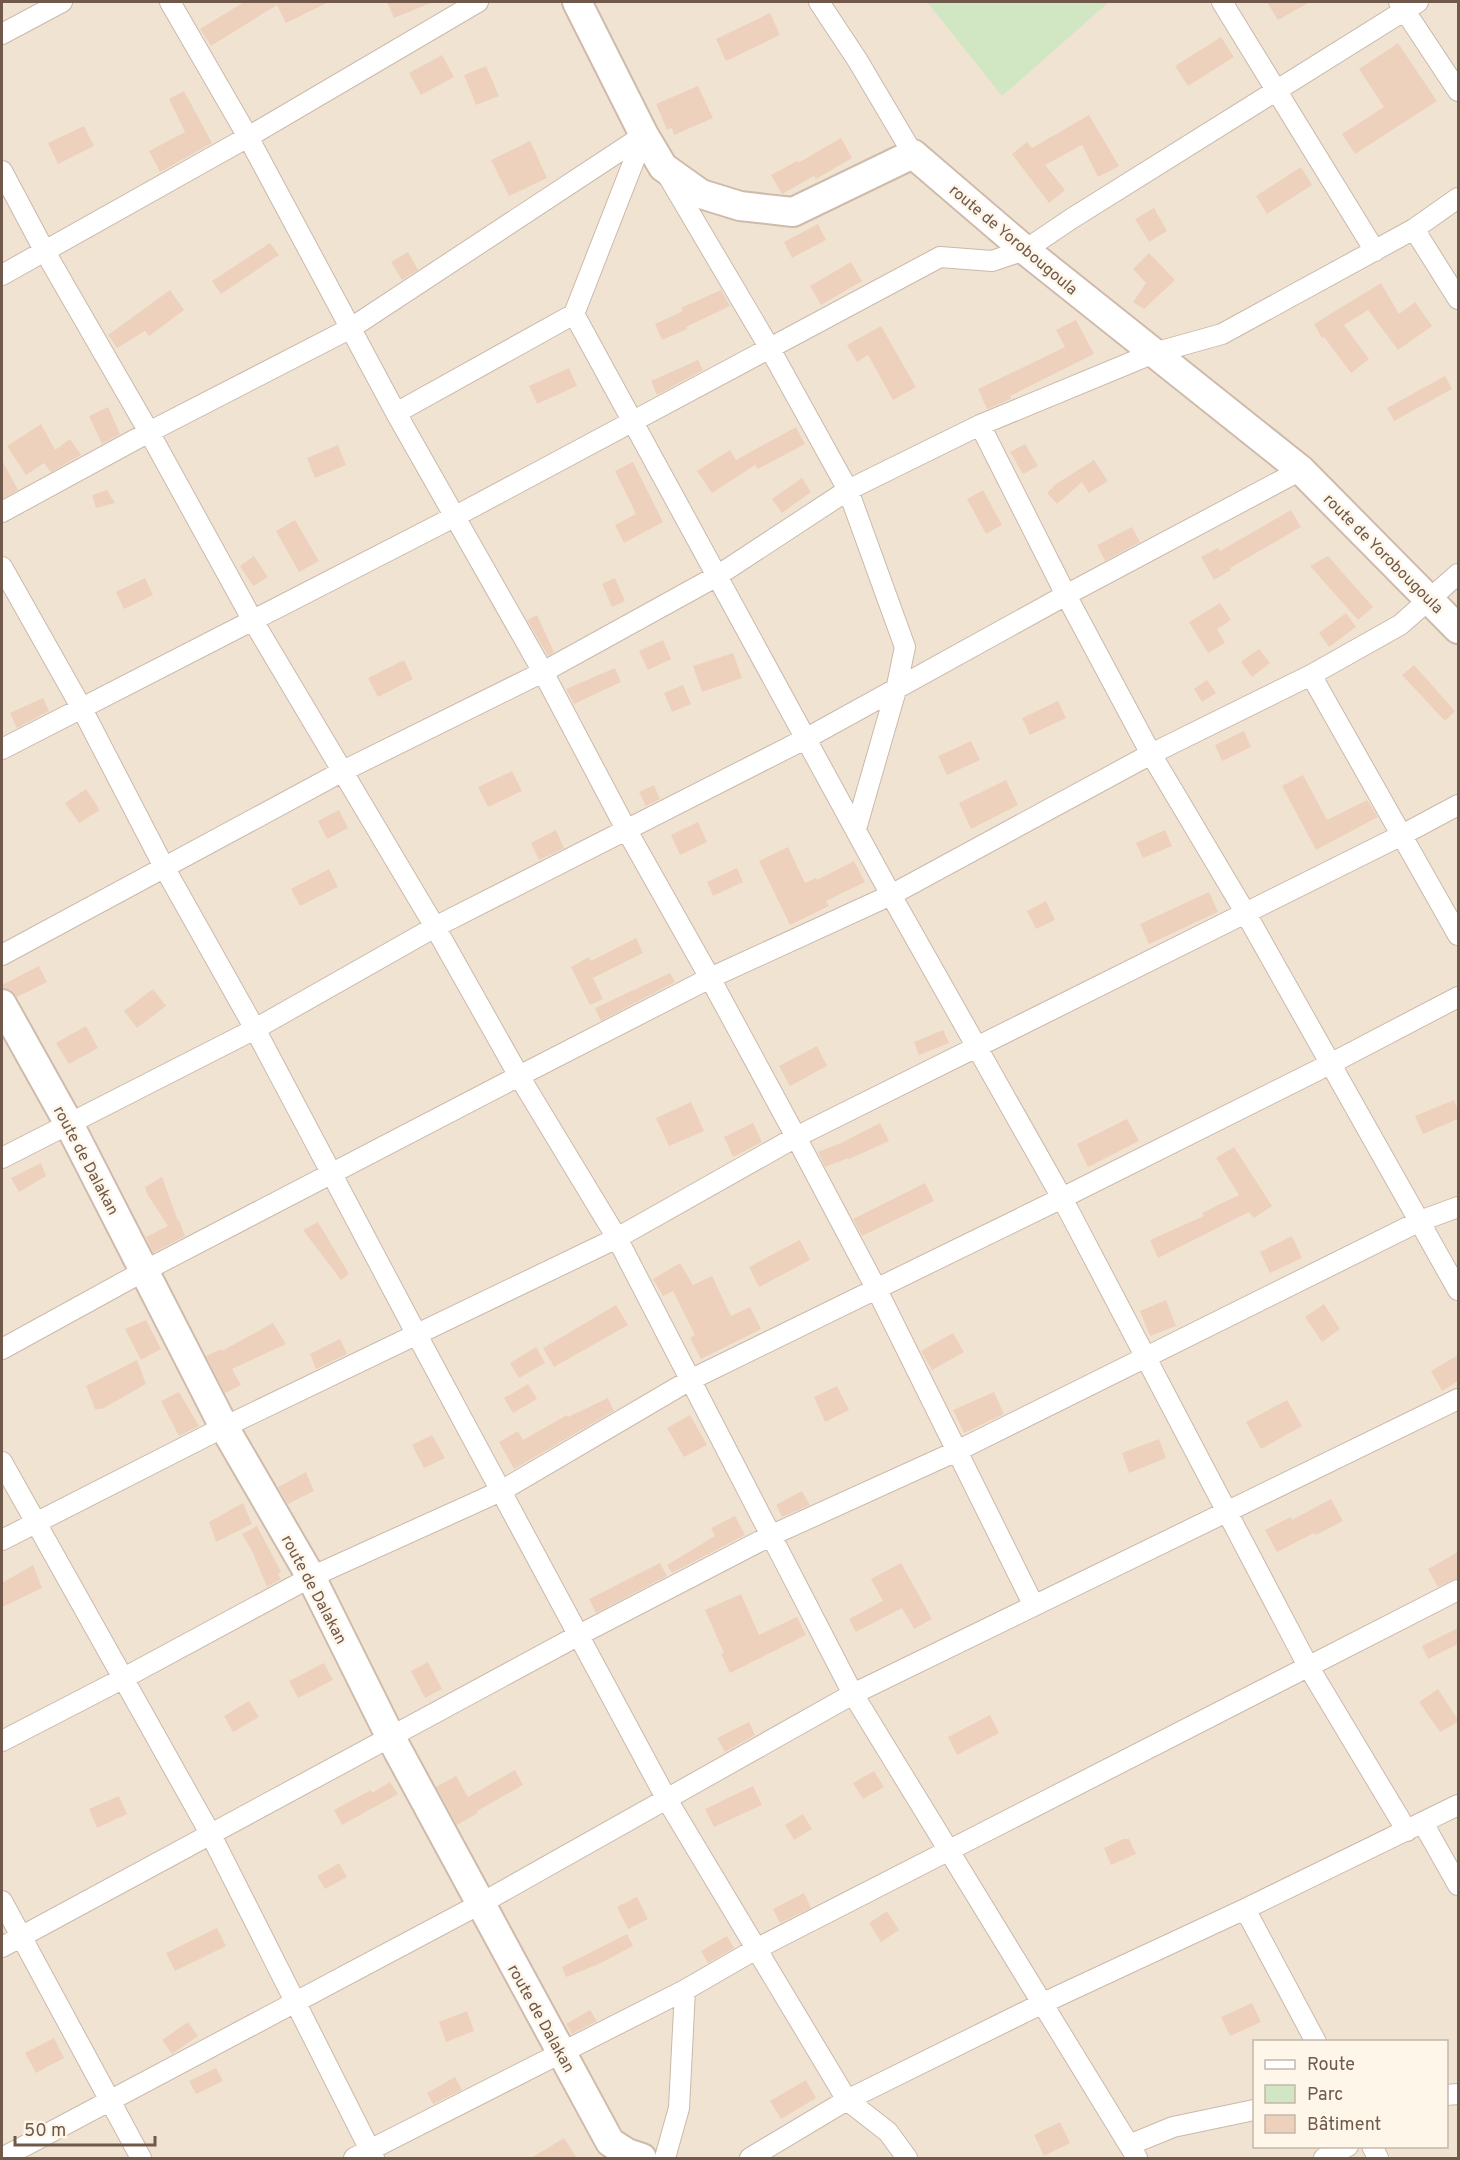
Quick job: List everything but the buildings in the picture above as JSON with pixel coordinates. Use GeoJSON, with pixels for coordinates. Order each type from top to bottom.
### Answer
{"type":"FeatureCollection","features":[{"type":"Feature","properties":{"kind":"street"},"geometry":{"type":"LineString","coordinates":[[2,34],[62,2]]}},
{"type":"Feature","properties":{"kind":"street"},"geometry":{"type":"LineString","coordinates":[[170,2],[248,137],[396,412],[543,672],[626,829],[796,1137],[876,1288],[1034,1606]]}},
{"type":"Feature","properties":{"kind":"street"},"geometry":{"type":"LineString","coordinates":[[2,275],[248,137],[478,2]]}},
{"type":"Feature","properties":{"kind":"street"},"geometry":{"type":"LineString","coordinates":[[577,2],[644,135],[769,347],[848,490],[905,647],[896,690],[856,829]]}},
{"type":"Feature","properties":{"kind":"street"},"geometry":{"type":"LineString","coordinates":[[663,167],[701,194],[740,206],[793,212],[913,154],[858,61],[819,2]]}},
{"type":"Feature","properties":{"kind":"street"},"geometry":{"type":"LineString","coordinates":[[1222,2],[1375,251]]}},
{"type":"Feature","properties":{"kind":"street"},"geometry":{"type":"LineString","coordinates":[[2,749],[454,517],[940,257],[992,261],[1025,250],[1408,5],[1458,91]]}},
{"type":"Feature","properties":{"kind":"street"},"geometry":{"type":"LineString","coordinates":[[396,412],[574,314],[644,135]]}},
{"type":"Feature","properties":{"kind":"street"},"geometry":{"type":"LineString","coordinates":[[2,512],[149,432],[351,328],[644,135]]}},
{"type":"Feature","properties":{"kind":"street","name":"route de Yorobougoula"},"geometry":{"type":"LineString","coordinates":[[913,154],[1025,250],[1301,470],[1458,629]]}},
{"type":"Feature","properties":{"kind":"street"},"geometry":{"type":"LineString","coordinates":[[2,171],[44,250],[149,432],[252,619],[435,927],[519,1076],[617,1238],[853,1694],[1133,2152],[1173,2127],[1253,2110]]}},
{"type":"Feature","properties":{"kind":"street"},"geometry":{"type":"LineString","coordinates":[[2,956],[343,771],[543,672],[717,576],[848,490],[980,425],[1154,353],[1222,334],[1414,229],[1458,198]]}},
{"type":"Feature","properties":{"kind":"street"},"geometry":{"type":"LineString","coordinates":[[1414,229],[1458,299]]}},
{"type":"Feature","properties":{"kind":"street"},"geometry":{"type":"LineString","coordinates":[[574,314],[634,420],[891,895],[1062,1198],[1308,1666],[1415,1827],[1458,1885]]}},
{"type":"Feature","properties":{"kind":"street"},"geometry":{"type":"LineString","coordinates":[[980,425],[1066,595],[1151,754],[1245,912],[1458,1290]]}},
{"type":"Feature","properties":{"kind":"street"},"geometry":{"type":"LineString","coordinates":[[2,1158],[255,1029],[435,927],[807,738],[1066,595],[1301,470]]}},
{"type":"Feature","properties":{"kind":"street"},"geometry":{"type":"LineString","coordinates":[[2,567],[81,707],[164,867],[255,1029],[666,1798],[847,2100],[888,2132],[907,2158]]}},
{"type":"Feature","properties":{"kind":"street"},"geometry":{"type":"LineString","coordinates":[[2,1349],[144,1271],[519,1076],[710,978],[891,895],[1151,754],[1311,675],[1400,625],[1458,574]]}},
{"type":"Feature","properties":{"kind":"street"},"geometry":{"type":"LineString","coordinates":[[1311,675],[1458,935]]}},
{"type":"Feature","properties":{"kind":"street"},"geometry":{"type":"LineString","coordinates":[[2,1540],[224,1427],[617,1238],[796,1137],[1458,805]]}},
{"type":"Feature","properties":{"kind":"street"},"geometry":{"type":"LineString","coordinates":[[2,1741],[311,1577],[501,1491],[690,1380],[1062,1198],[1330,1064],[1458,997]]}},
{"type":"Feature","properties":{"kind":"street","name":"route de Dalakan"},"geometry":{"type":"LineString","coordinates":[[2,1005],[69,1124],[224,1427],[311,1577],[390,1736],[610,2142],[627,2153],[642,2158]]}},
{"type":"Feature","properties":{"kind":"street"},"geometry":{"type":"LineString","coordinates":[[2,1947],[390,1736],[770,1536],[957,1451],[1420,1221],[1458,1207]]}},
{"type":"Feature","properties":{"kind":"street"},"geometry":{"type":"LineString","coordinates":[[2,2158],[480,1904],[853,1694],[1458,1399]]}},
{"type":"Feature","properties":{"kind":"street"},"geometry":{"type":"LineString","coordinates":[[2,1462],[211,1834],[297,2002],[366,2156],[561,2052],[685,1990],[756,1949],[1458,1590]]}},
{"type":"Feature","properties":{"kind":"street"},"geometry":{"type":"LineString","coordinates":[[750,2158],[847,2100],[1041,2004],[1245,1909],[1458,1805]]}},
{"type":"Feature","properties":{"kind":"street"},"geometry":{"type":"LineString","coordinates":[[2,1901],[141,2158]]}},
{"type":"Feature","properties":{"kind":"street"},"geometry":{"type":"LineString","coordinates":[[1245,1909],[1315,2040]]}},
{"type":"Feature","properties":{"kind":"street"},"geometry":{"type":"LineString","coordinates":[[665,2158],[679,2108],[685,1990]]}},
{"type":"Feature","properties":{"kind":"street"},"geometry":{"type":"LineString","coordinates":[[1324,2158],[1344,2148]]}},
{"type":"Feature","properties":{"kind":"shaded area"},"geometry":{"type":"Polygon","coordinates":[[[2,2],[1458,2],[1458,2158],[2,2158],[2,2]]]}},
{"type":"Feature","properties":{"kind":"green space"},"geometry":{"type":"Polygon","coordinates":[[[927,2],[1109,2],[1002,96],[927,2]]]}}]}
